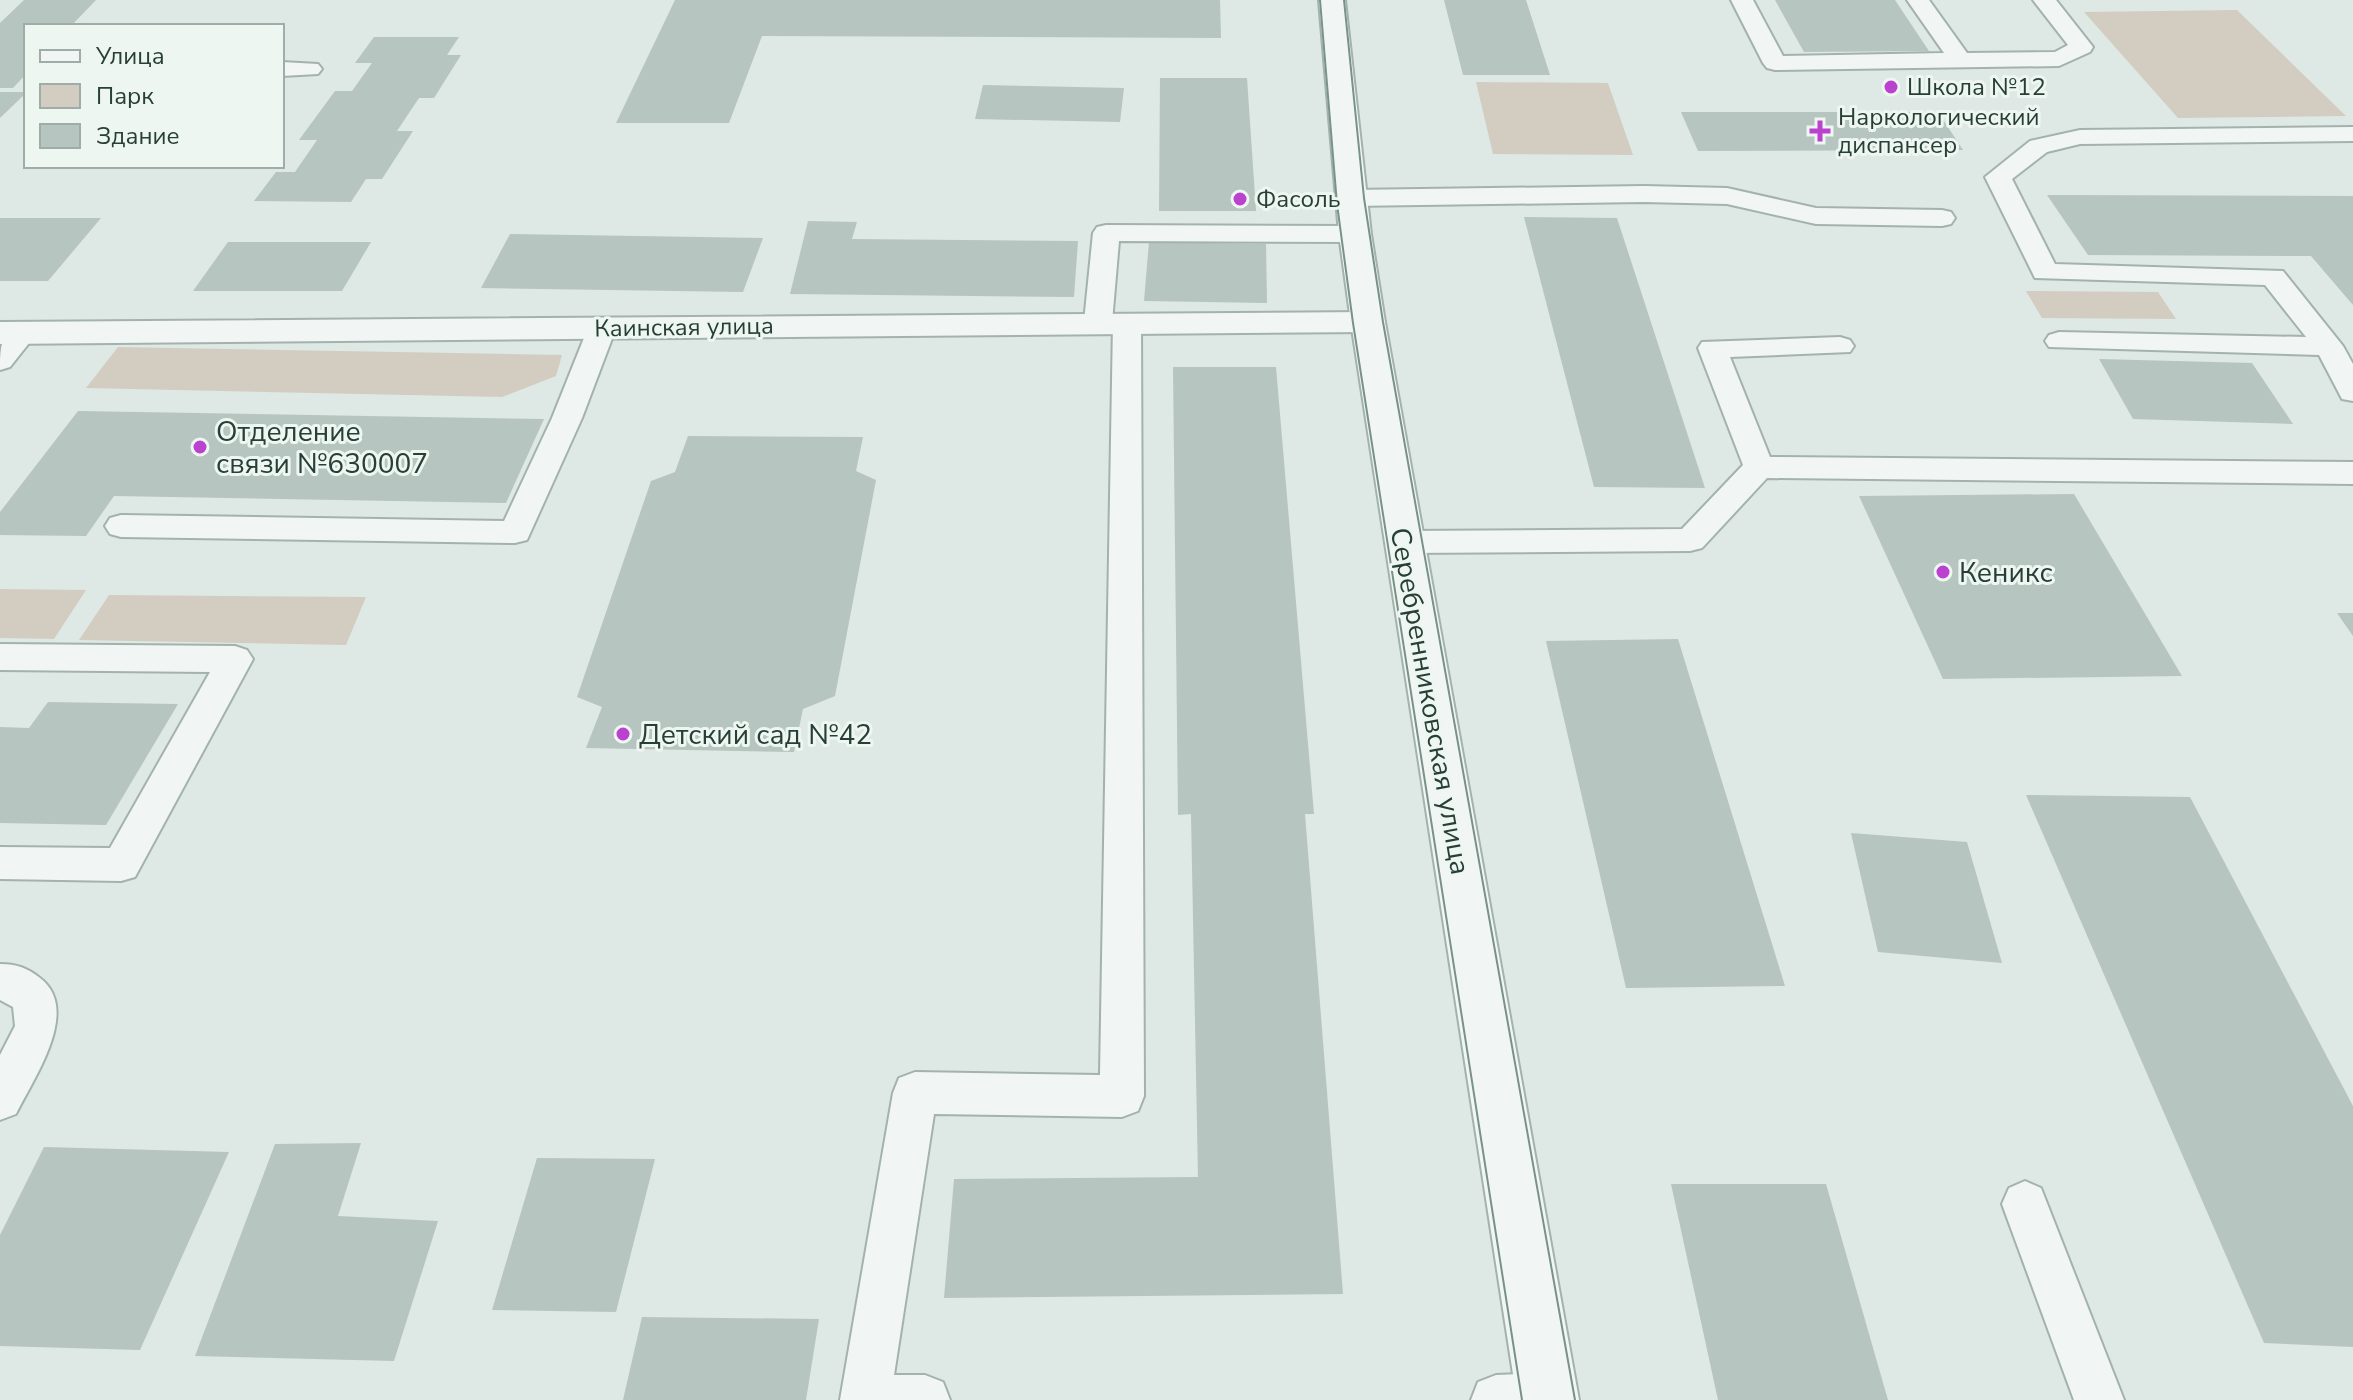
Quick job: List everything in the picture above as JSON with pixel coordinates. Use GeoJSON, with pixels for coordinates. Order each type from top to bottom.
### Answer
{"type":"FeatureCollection","features":[{"type":"Feature","properties":{"kind":"street","name":"Серебренниковская улица"},"geometry":{"type":"LineString","coordinates":[[1332,0],[1353,216],[1368,322],[1548,1399]]}},
{"type":"Feature","properties":{"kind":"street","name":"Каинская улица"},"geometry":{"type":"LineString","coordinates":[[12,333],[1368,322]]}},
{"type":"Feature","properties":{"kind":"lane"},"geometry":{"type":"LineString","coordinates":[[1742,0],[1775,63],[2059,59],[2082,47],[2044,0]]}},
{"type":"Feature","properties":{"kind":"lane"},"geometry":{"type":"LineString","coordinates":[[1918,0],[1960,60]]}},
{"type":"Feature","properties":{"kind":"lane"},"geometry":{"type":"LineString","coordinates":[[284,69],[310,69]]}},
{"type":"Feature","properties":{"kind":"lane"},"geometry":{"type":"LineString","coordinates":[[2353,134],[2080,137],[2039,146],[1998,177],[2045,272],[2273,277],[2329,346],[2353,392]]}},
{"type":"Feature","properties":{"kind":"lane"},"geometry":{"type":"LineString","coordinates":[[925,1400],[865,1400],[915,1093],[1122,1096],[1112,323],[1106,233],[1644,194],[1727,196],[1816,216],[1942,218]]}},
{"type":"Feature","properties":{"kind":"lane"},"geometry":{"type":"LineString","coordinates":[[121,526],[515,532],[567,418],[602,328]]}},
{"type":"Feature","properties":{"kind":"lane"},"geometry":{"type":"LineString","coordinates":[[0,361],[12,333]]}},
{"type":"Feature","properties":{"kind":"lane"},"geometry":{"type":"LineString","coordinates":[[2059,341],[2329,346]]}},
{"type":"Feature","properties":{"kind":"lane"},"geometry":{"type":"LineString","coordinates":[[1759,467],[1712,348],[1840,346]]}},
{"type":"Feature","properties":{"kind":"lane"},"geometry":{"type":"LineString","coordinates":[[1405,542],[1690,540],[1759,467],[2353,473]]}},
{"type":"Feature","properties":{"kind":"lane"},"geometry":{"type":"LineString","coordinates":[[0,657],[235,659],[121,865],[0,863]]}},
{"type":"Feature","properties":{"kind":"lane"},"geometry":{"type":"LineString","coordinates":[[0,982],[13,982],[34,998],[36,1028],[0,1099]]}},
{"type":"Feature","properties":{"kind":"lane"},"geometry":{"type":"LineString","coordinates":[[2025,1204],[2099,1400]]}},
{"type":"Feature","properties":{"kind":"lane"},"geometry":{"type":"LineString","coordinates":[[1496,1400],[1548,1399]]}},
{"type":"Feature","properties":{"kind":"green space"},"geometry":{"type":"Polygon","coordinates":[[[2237,10],[2346,116],[2178,118],[2084,12],[2237,10]]]}},
{"type":"Feature","properties":{"kind":"green space"},"geometry":{"type":"Polygon","coordinates":[[[1476,82],[1608,83],[1633,155],[1493,154],[1476,82]]]}},
{"type":"Feature","properties":{"kind":"green space"},"geometry":{"type":"Polygon","coordinates":[[[2026,291],[2158,292],[2176,319],[2042,318],[2026,291]]]}},
{"type":"Feature","properties":{"kind":"green space"},"geometry":{"type":"Polygon","coordinates":[[[118,347],[562,355],[556,376],[502,397],[86,388],[118,347]]]}},
{"type":"Feature","properties":{"kind":"green space"},"geometry":{"type":"Polygon","coordinates":[[[0,589],[86,590],[54,639],[0,638],[0,589]]]}},
{"type":"Feature","properties":{"kind":"green space"},"geometry":{"type":"Polygon","coordinates":[[[109,595],[366,597],[346,645],[79,640],[109,595]]]}},
{"type":"Feature","properties":{"kind":"building"},"geometry":{"type":"Polygon","coordinates":[[[24,0],[96,0],[73,24],[24,24],[24,76],[13,88],[0,88],[0,23],[24,0]]]}},
{"type":"Feature","properties":{"kind":"building"},"geometry":{"type":"Polygon","coordinates":[[[675,0],[1220,0],[1221,38],[762,36],[729,123],[616,123],[675,0]]]}},
{"type":"Feature","properties":{"kind":"building"},"geometry":{"type":"Polygon","coordinates":[[[1444,0],[1526,0],[1550,75],[1463,75],[1444,0]]]}},
{"type":"Feature","properties":{"kind":"building"},"geometry":{"type":"Polygon","coordinates":[[[1775,0],[1895,0],[1929,51],[1804,52],[1775,0]]]}},
{"type":"Feature","properties":{"kind":"building"},"geometry":{"type":"Polygon","coordinates":[[[374,37],[459,37],[447,55],[461,55],[434,98],[419,98],[397,131],[413,131],[382,179],[366,179],[351,202],[254,201],[276,172],[295,172],[317,140],[299,140],[335,91],[352,91],[372,63],[355,63],[374,37]]]}},
{"type":"Feature","properties":{"kind":"building"},"geometry":{"type":"Polygon","coordinates":[[[1160,78],[1247,78],[1256,211],[1159,211],[1160,78]]]}},
{"type":"Feature","properties":{"kind":"building"},"geometry":{"type":"Polygon","coordinates":[[[983,85],[1124,88],[1120,122],[975,119],[983,85]]]}},
{"type":"Feature","properties":{"kind":"building"},"geometry":{"type":"Polygon","coordinates":[[[0,92],[24,92],[24,95],[0,118],[0,92]]]}},
{"type":"Feature","properties":{"kind":"building","name":"Наркологический диспансер"},"geometry":{"type":"Polygon","coordinates":[[[1681,112],[1938,112],[1963,150],[1698,151],[1681,112]]]}},
{"type":"Feature","properties":{"kind":"building"},"geometry":{"type":"Polygon","coordinates":[[[2047,195],[2353,196],[2353,305],[2311,256],[2088,255],[2047,195]]]}},
{"type":"Feature","properties":{"kind":"building"},"geometry":{"type":"Polygon","coordinates":[[[1524,217],[1617,218],[1705,488],[1594,487],[1524,217]]]}},
{"type":"Feature","properties":{"kind":"building"},"geometry":{"type":"Polygon","coordinates":[[[0,218],[101,218],[48,281],[0,281],[0,218]]]}},
{"type":"Feature","properties":{"kind":"building"},"geometry":{"type":"Polygon","coordinates":[[[808,221],[857,222],[852,239],[1078,241],[1074,297],[790,294],[808,221]]]}},
{"type":"Feature","properties":{"kind":"building"},"geometry":{"type":"Polygon","coordinates":[[[510,234],[763,238],[743,292],[481,288],[510,234]]]}},
{"type":"Feature","properties":{"kind":"building"},"geometry":{"type":"Polygon","coordinates":[[[228,242],[371,242],[342,291],[193,291],[228,242]]]}},
{"type":"Feature","properties":{"kind":"building"},"geometry":{"type":"Polygon","coordinates":[[[1149,242],[1266,244],[1267,303],[1144,301],[1149,242]]]}},
{"type":"Feature","properties":{"kind":"building"},"geometry":{"type":"Polygon","coordinates":[[[2099,359],[2252,363],[2293,424],[2133,419],[2099,359]]]}},
{"type":"Feature","properties":{"kind":"building"},"geometry":{"type":"Polygon","coordinates":[[[1173,367],[1276,367],[1314,814],[1305,814],[1343,1294],[944,1298],[954,1179],[1198,1177],[1191,814],[1178,815],[1173,367]]]}},
{"type":"Feature","properties":{"kind":"building"},"geometry":{"type":"Polygon","coordinates":[[[78,411],[544,419],[506,503],[114,496],[86,536],[0,535],[0,512],[78,411]]]}},
{"type":"Feature","properties":{"kind":"building"},"geometry":{"type":"Polygon","coordinates":[[[688,436],[863,437],[856,471],[876,480],[835,696],[803,709],[794,752],[586,748],[602,707],[577,697],[651,481],[675,472],[688,436]]]}},
{"type":"Feature","properties":{"kind":"building"},"geometry":{"type":"Polygon","coordinates":[[[2074,494],[2182,676],[1943,679],[1859,496],[2074,494]]]}},
{"type":"Feature","properties":{"kind":"building"},"geometry":{"type":"Polygon","coordinates":[[[2337,613],[2353,613],[2353,636],[2337,613]]]}},
{"type":"Feature","properties":{"kind":"building"},"geometry":{"type":"Polygon","coordinates":[[[1678,639],[1785,986],[1626,988],[1546,641],[1678,639]]]}},
{"type":"Feature","properties":{"kind":"building"},"geometry":{"type":"Polygon","coordinates":[[[48,702],[178,704],[106,825],[0,823],[0,727],[29,728],[48,702]]]}},
{"type":"Feature","properties":{"kind":"building"},"geometry":{"type":"Polygon","coordinates":[[[2026,795],[2190,797],[2353,1106],[2353,1347],[2264,1343],[2026,795]]]}},
{"type":"Feature","properties":{"kind":"building"},"geometry":{"type":"Polygon","coordinates":[[[1851,833],[1967,842],[2002,963],[1878,952],[1851,833]]]}},
{"type":"Feature","properties":{"kind":"building"},"geometry":{"type":"Polygon","coordinates":[[[361,1143],[338,1216],[438,1221],[394,1361],[195,1356],[275,1144],[361,1143]]]}},
{"type":"Feature","properties":{"kind":"building"},"geometry":{"type":"Polygon","coordinates":[[[44,1147],[229,1152],[140,1350],[0,1346],[0,1235],[44,1147]]]}},
{"type":"Feature","properties":{"kind":"building"},"geometry":{"type":"Polygon","coordinates":[[[537,1158],[655,1159],[616,1312],[492,1310],[537,1158]]]}},
{"type":"Feature","properties":{"kind":"building"},"geometry":{"type":"Polygon","coordinates":[[[1671,1184],[1826,1184],[1888,1400],[1718,1400],[1671,1184]]]}},
{"type":"Feature","properties":{"kind":"building"},"geometry":{"type":"Polygon","coordinates":[[[642,1317],[819,1319],[806,1400],[623,1400],[642,1317]]]}},
{"type":"Feature","properties":{"kind":"tram line"},"geometry":{"type":"LineString","coordinates":[[1320,0],[1337,204],[1353,323],[1522,1400]]}},
{"type":"Feature","properties":{"kind":"tram line"},"geometry":{"type":"LineString","coordinates":[[1344,0],[1364,198],[1383,322],[1575,1400]]}},
{"type":"Feature","properties":{"kind":"place","name":"Школа №12"},"geometry":{"type":"Point","coordinates":[1891,87]}},
{"type":"Feature","properties":{"kind":"place","name":"Наркологический диспансер"},"geometry":{"type":"Point","coordinates":[1820,131]}},
{"type":"Feature","properties":{"kind":"place","name":"Фасоль"},"geometry":{"type":"Point","coordinates":[1240,199]}},
{"type":"Feature","properties":{"kind":"place","name":"Отделение связи №630007"},"geometry":{"type":"Point","coordinates":[200,447]}},
{"type":"Feature","properties":{"kind":"place","name":"Кеникс"},"geometry":{"type":"Point","coordinates":[1943,572]}},
{"type":"Feature","properties":{"kind":"place","name":"Детский сад №42"},"geometry":{"type":"Point","coordinates":[623,734]}}]}
